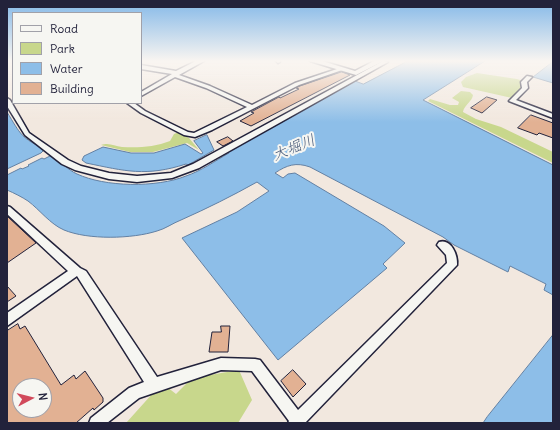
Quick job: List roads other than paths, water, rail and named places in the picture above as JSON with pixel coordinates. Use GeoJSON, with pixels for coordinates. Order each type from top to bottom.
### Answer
{"type":"FeatureCollection","features":[{"type":"Feature","properties":{"kind":"street"},"geometry":{"type":"LineString","coordinates":[[142,93],[164,81]]}},
{"type":"Feature","properties":{"kind":"street"},"geometry":{"type":"LineString","coordinates":[[193,81],[251,107]]}},
{"type":"Feature","properties":{"kind":"street"},"geometry":{"type":"LineString","coordinates":[[131,104],[143,112],[193,135],[210,129],[251,107],[306,81]]}},
{"type":"Feature","properties":{"kind":"street"},"geometry":{"type":"LineString","coordinates":[[7,100],[27,134],[65,162],[78,168],[109,176],[124,178],[149,178],[179,173],[196,166],[351,81]]}},
{"type":"Feature","properties":{"kind":"street"},"geometry":{"type":"LineString","coordinates":[[525,81],[525,88],[512,100],[553,116]]}},
{"type":"Feature","properties":{"kind":"street"},"geometry":{"type":"LineString","coordinates":[[7,209],[76,271],[82,274],[154,385]]}},
{"type":"Feature","properties":{"kind":"street"},"geometry":{"type":"LineString","coordinates":[[96,423],[134,393],[154,385],[221,364],[255,365],[297,422],[452,265],[452,257],[448,250],[442,246]]}},
{"type":"Feature","properties":{"kind":"street"},"geometry":{"type":"LineString","coordinates":[[7,320],[76,271]]}},
{"type":"Feature","properties":{"kind":"water","name":"大堀川"},"geometry":{"type":"Polygon","coordinates":[[[355,81],[363,84],[369,81],[453,81],[423,100],[553,165],[553,295],[544,290],[546,284],[510,266],[508,272],[454,245],[443,237],[310,167],[305,165],[292,165],[275,173],[283,178],[288,174],[295,173],[384,226],[405,243],[383,264],[387,268],[278,360],[182,238],[237,212],[269,191],[257,182],[220,202],[160,230],[147,234],[123,237],[85,236],[64,230],[50,221],[28,201],[7,190],[7,175],[29,166],[28,165],[42,158],[44,159],[52,155],[67,168],[77,174],[116,184],[146,184],[174,180],[208,166],[229,153],[228,152],[355,81]]]}},
{"type":"Feature","properties":{"kind":"water"},"geometry":{"type":"Polygon","coordinates":[[[7,112],[15,126],[26,139],[45,149],[41,153],[7,169],[7,112]]]}},
{"type":"Feature","properties":{"kind":"water"},"geometry":{"type":"Polygon","coordinates":[[[207,135],[214,150],[188,165],[186,164],[147,172],[112,168],[86,163],[82,160],[84,156],[103,147],[131,153],[154,153],[185,144],[201,154],[203,153],[194,141],[207,135]]]}},
{"type":"Feature","properties":{"kind":"water"},"geometry":{"type":"Polygon","coordinates":[[[553,335],[553,423],[483,423],[487,417],[553,335]]]}}]}
